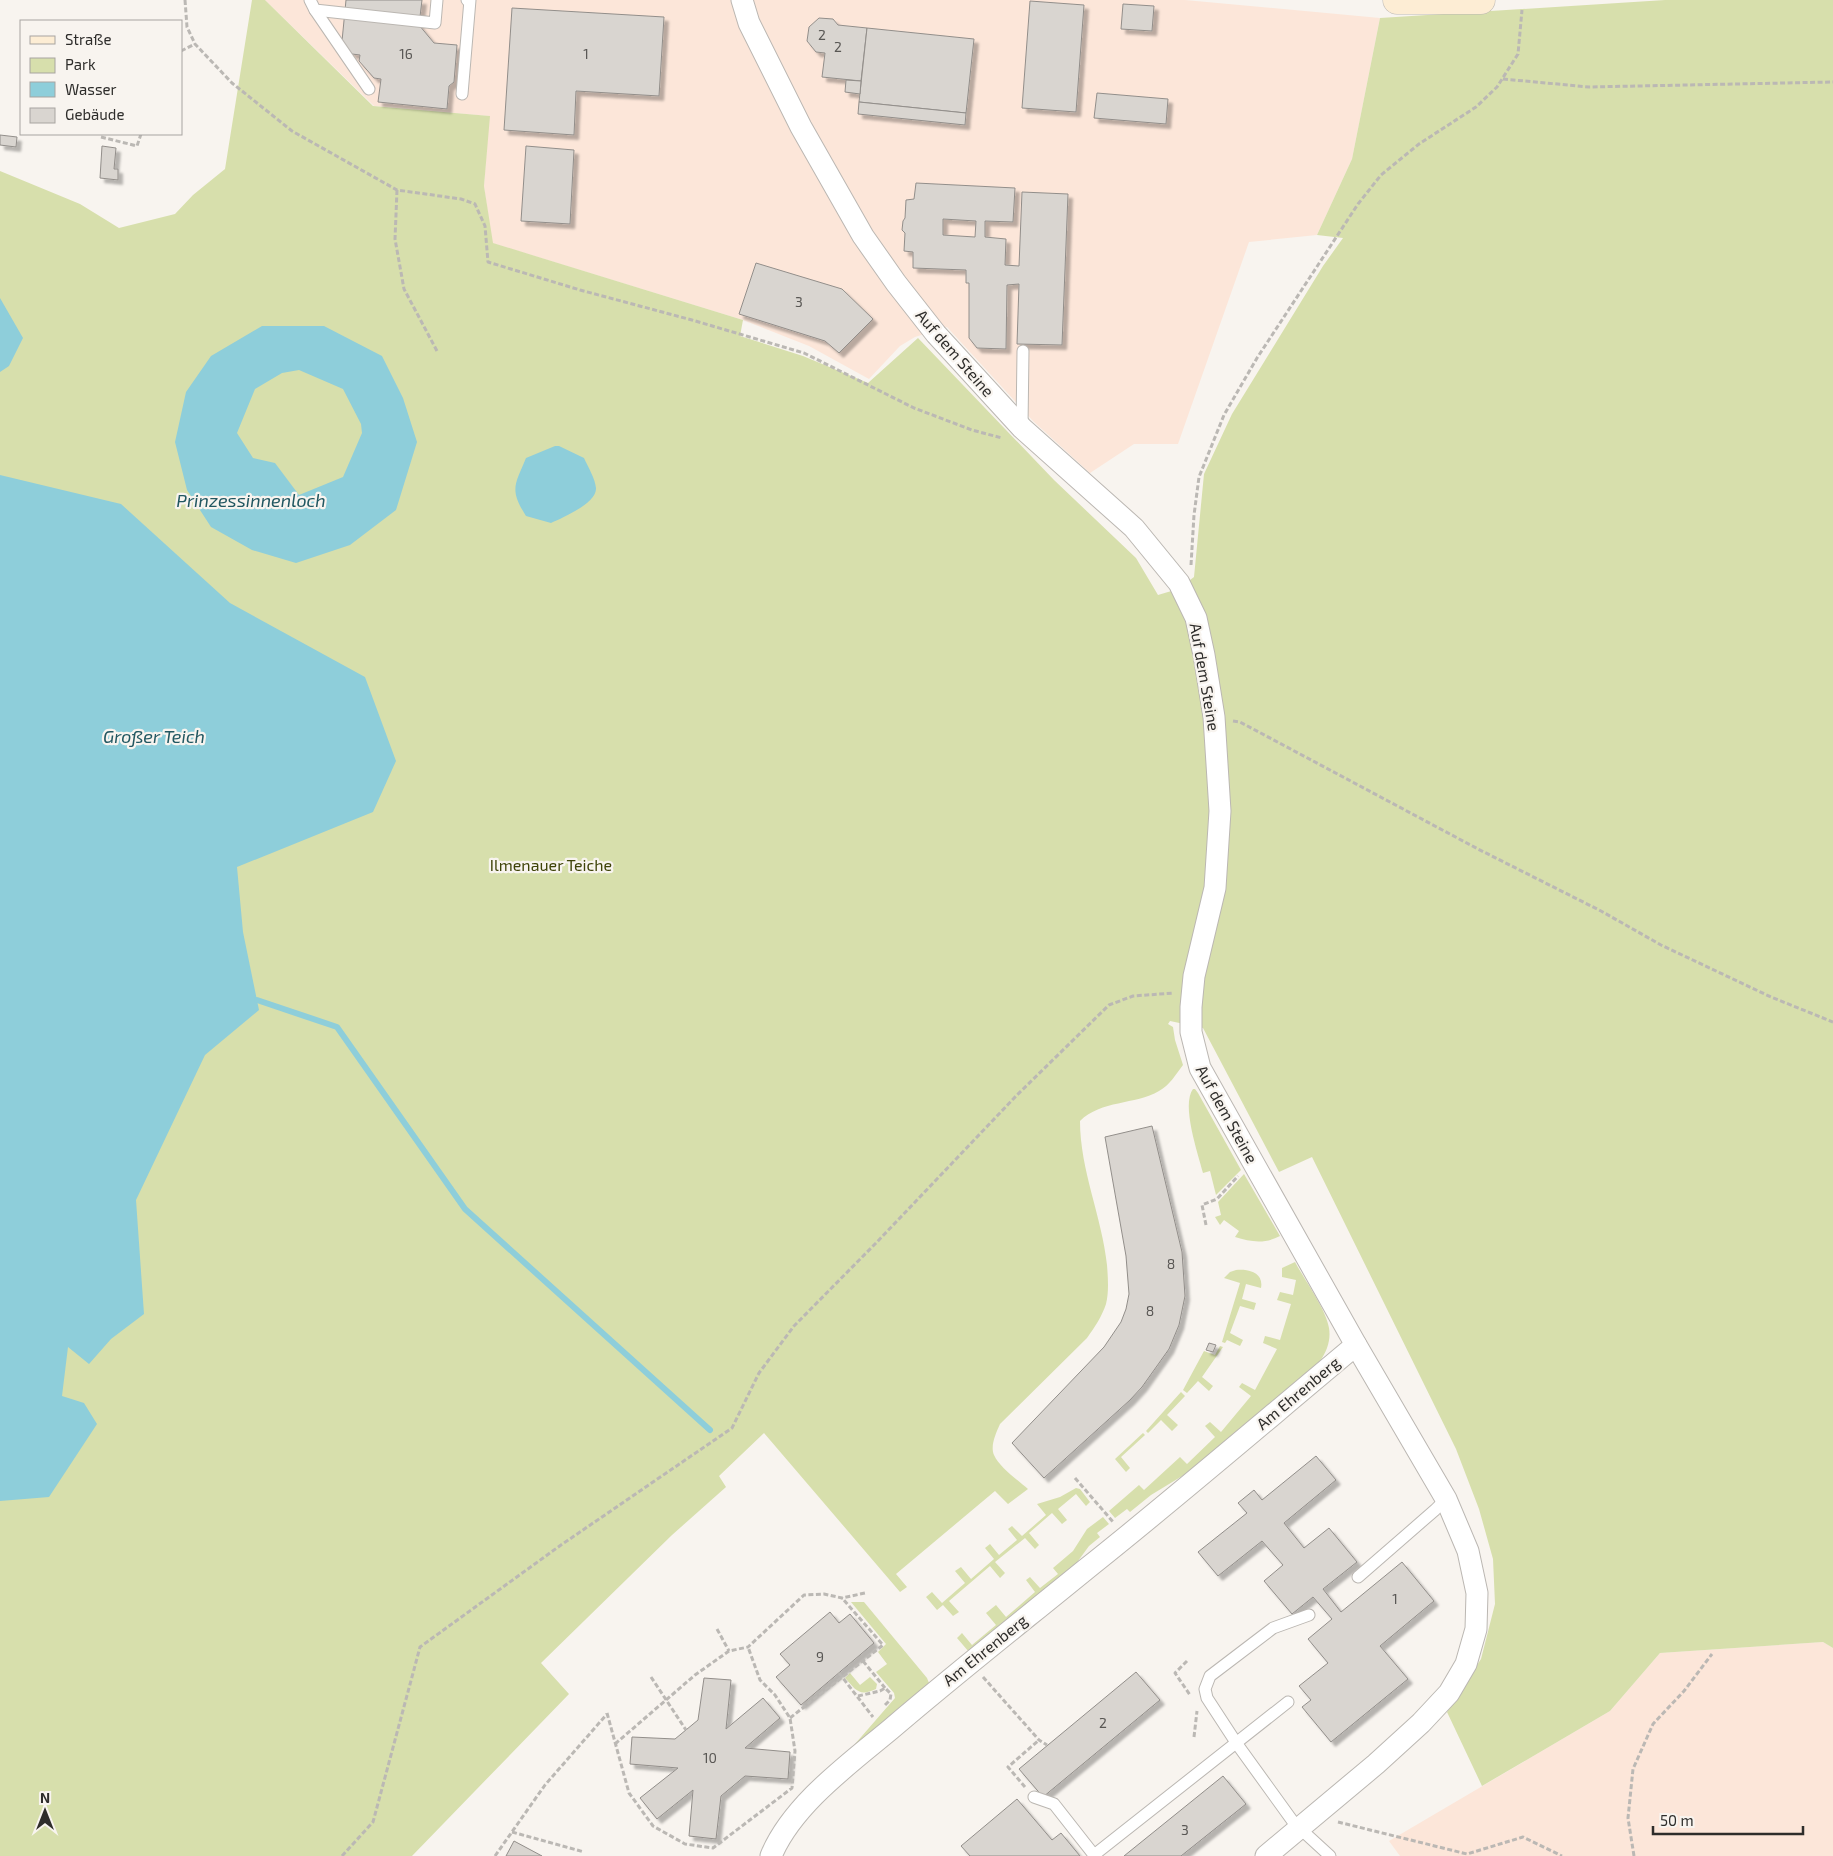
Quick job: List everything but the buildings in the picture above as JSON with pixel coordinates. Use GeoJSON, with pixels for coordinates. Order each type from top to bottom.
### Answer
{"type":"FeatureCollection","features":[{"type":"Feature","properties":{"kind":"main road"},"geometry":{"type":"LineString","coordinates":[[1397,0],[1481,0]]}},
{"type":"Feature","properties":{"kind":"street","name":"Auf dem Steine"},"geometry":{"type":"LineString","coordinates":[[742,0],[749,23],[801,127],[863,236],[896,284],[1015,434],[1134,528],[1179,583],[1196,618],[1214,717],[1220,811],[1215,888],[1194,976],[1191,1008],[1191,1032],[1194,1048],[1200,1068],[1356,1345]]}},
{"type":"Feature","properties":{"kind":"street","name":"Am Ehrenberg"},"geometry":{"type":"LineString","coordinates":[[771,1856],[776,1844],[792,1820],[810,1800],[853,1761],[970,1662],[1102,1556],[1356,1345],[1446,1499],[1468,1551],[1477,1593],[1476,1629],[1466,1664],[1449,1693],[1376,1764],[1266,1856]]}},
{"type":"Feature","properties":{"kind":"lane"},"geometry":{"type":"LineString","coordinates":[[312,5],[435,23],[437,0]]}},
{"type":"Feature","properties":{"kind":"lane"},"geometry":{"type":"LineString","coordinates":[[462,94],[470,0],[466,0]]}},
{"type":"Feature","properties":{"kind":"lane"},"geometry":{"type":"LineString","coordinates":[[312,5],[369,89]]}},
{"type":"Feature","properties":{"kind":"lane"},"geometry":{"type":"LineString","coordinates":[[1015,434],[1023,352]]}},
{"type":"Feature","properties":{"kind":"lane"},"geometry":{"type":"LineString","coordinates":[[1358,1577],[1446,1499]]}},
{"type":"Feature","properties":{"kind":"lane"},"geometry":{"type":"LineString","coordinates":[[1309,1615],[1273,1628],[1210,1676],[1205,1689],[1207,1698],[1237,1744],[1306,1822],[1330,1856]]}},
{"type":"Feature","properties":{"kind":"lane"},"geometry":{"type":"LineString","coordinates":[[1034,1796],[1054,1804],[1094,1854],[1237,1744],[1288,1702]]}},
{"type":"Feature","properties":{"kind":"path"},"geometry":{"type":"LineString","coordinates":[[185,0],[187,27],[195,44],[232,83],[292,131],[397,190],[461,199],[474,204],[484,226],[488,262],[804,354],[914,408],[972,430],[1015,434]]}},
{"type":"Feature","properties":{"kind":"path"},"geometry":{"type":"LineString","coordinates":[[1179,583],[1189,573],[1192,558],[1194,515],[1199,477],[1224,415],[1257,358],[1358,204],[1381,175],[1420,144],[1476,107],[1497,87],[1518,54],[1522,10]]}},
{"type":"Feature","properties":{"kind":"path"},"geometry":{"type":"LineString","coordinates":[[182,50],[195,44]]}},
{"type":"Feature","properties":{"kind":"path"},"geometry":{"type":"LineString","coordinates":[[1503,79],[1589,87],[1833,82]]}},
{"type":"Feature","properties":{"kind":"path"},"geometry":{"type":"LineString","coordinates":[[102,137],[138,146],[141,135]]}},
{"type":"Feature","properties":{"kind":"path"},"geometry":{"type":"LineString","coordinates":[[397,190],[395,239],[404,289],[437,351]]}},
{"type":"Feature","properties":{"kind":"path"},"geometry":{"type":"LineString","coordinates":[[1214,717],[1240,722],[1478,849],[1601,911],[1661,945],[1770,998],[1833,1022]]}},
{"type":"Feature","properties":{"kind":"path"},"geometry":{"type":"LineString","coordinates":[[342,1856],[373,1822],[420,1648],[561,1545],[732,1428],[759,1373],[794,1326],[1031,1081],[1109,1006],[1134,996],[1177,993]]}},
{"type":"Feature","properties":{"kind":"path"},"geometry":{"type":"LineString","coordinates":[[1206,1225],[1202,1205],[1217,1198],[1244,1170]]}},
{"type":"Feature","properties":{"kind":"path"},"geometry":{"type":"LineString","coordinates":[[1075,1478],[1111,1520]]}},
{"type":"Feature","properties":{"kind":"path"},"geometry":{"type":"LineString","coordinates":[[615,1744],[695,1676],[729,1651],[748,1647],[804,1595],[824,1594],[842,1598],[866,1593]]}},
{"type":"Feature","properties":{"kind":"path"},"geometry":{"type":"LineString","coordinates":[[790,1718],[883,1646],[842,1598]]}},
{"type":"Feature","properties":{"kind":"path"},"geometry":{"type":"LineString","coordinates":[[716,1630],[729,1651]]}},
{"type":"Feature","properties":{"kind":"path"},"geometry":{"type":"LineString","coordinates":[[495,1856],[545,1784],[607,1713],[629,1792],[652,1826],[685,1844],[713,1848],[792,1788],[795,1750],[790,1718],[775,1695],[760,1680],[748,1647]]}},
{"type":"Feature","properties":{"kind":"path"},"geometry":{"type":"LineString","coordinates":[[1634,1856],[1628,1818],[1633,1769],[1653,1724],[1684,1692],[1712,1654]]}},
{"type":"Feature","properties":{"kind":"path"},"geometry":{"type":"LineString","coordinates":[[838,1673],[873,1717],[890,1700],[891,1694],[863,1661]]}},
{"type":"Feature","properties":{"kind":"path"},"geometry":{"type":"LineString","coordinates":[[970,1662],[1039,1740],[1047,1746]]}},
{"type":"Feature","properties":{"kind":"path"},"geometry":{"type":"LineString","coordinates":[[651,1677],[686,1730]]}},
{"type":"Feature","properties":{"kind":"path"},"geometry":{"type":"LineString","coordinates":[[858,1696],[880,1692],[885,1688]]}},
{"type":"Feature","properties":{"kind":"path"},"geometry":{"type":"LineString","coordinates":[[1020,1781],[1008,1767],[1039,1740]]}},
{"type":"Feature","properties":{"kind":"path"},"geometry":{"type":"LineString","coordinates":[[1306,1822],[1468,1855],[1523,1837],[1562,1856]]}},
{"type":"Feature","properties":{"kind":"path"},"geometry":{"type":"LineString","coordinates":[[512,1832],[584,1852]]}},
{"type":"Feature","properties":{"kind":"shaded area"},"geometry":{"type":"Polygon","coordinates":[[[265,0],[1185,0],[1380,18],[1352,159],[1317,235],[1249,242],[1178,444],[1134,444],[1090,473],[1033,421],[947,327],[915,337],[900,346],[869,379],[809,346],[743,320],[492,243],[484,186],[489,116],[374,106],[265,0]]]}},
{"type":"Feature","properties":{"kind":"shaded area"},"geometry":{"type":"Polygon","coordinates":[[[1823,1642],[1833,1648],[1833,1856],[1400,1856],[1389,1841],[1610,1711],[1660,1653],[1823,1642]]]}},
{"type":"Feature","properties":{"kind":"green space","name":"Ilmenauer Teiche"},"geometry":{"type":"Polygon","coordinates":[[[252,0],[265,0],[373,106],[490,116],[484,186],[493,243],[743,320],[740,336],[803,356],[868,383],[918,338],[1054,480],[1136,558],[1158,595],[1178,589],[1194,577],[1204,474],[1232,414],[1323,266],[1343,238],[1317,235],[1352,159],[1380,18],[1665,0],[1833,0],[1833,1648],[1823,1642],[1660,1653],[1610,1711],[1482,1786],[1447,1712],[1481,1659],[1495,1604],[1493,1559],[1479,1509],[1456,1449],[1312,1157],[1279,1172],[1203,1028],[1170,1021],[1168,1024],[1173,1027],[1183,1065],[1170,1083],[1163,1089],[1139,1099],[1098,1109],[1080,1121],[1087,1175],[1101,1229],[1107,1265],[1107,1299],[1100,1317],[1087,1338],[1000,1424],[997,1431],[993,1444],[994,1455],[1005,1469],[1028,1489],[1008,1504],[995,1491],[896,1574],[907,1587],[900,1592],[764,1433],[719,1476],[726,1487],[672,1535],[541,1663],[569,1694],[412,1856],[0,1856],[0,171],[80,204],[119,228],[175,214],[193,195],[225,169],[252,0]]]}},
{"type":"Feature","properties":{"kind":"green space"},"geometry":{"type":"Polygon","coordinates":[[[1193,1089],[1198,1093],[1241,1170],[1216,1195],[1210,1171],[1203,1173],[1192,1130],[1189,1106],[1193,1089]]]}},
{"type":"Feature","properties":{"kind":"green space"},"geometry":{"type":"Polygon","coordinates":[[[1244,1174],[1280,1236],[1274,1239],[1258,1241],[1235,1237],[1239,1231],[1224,1220],[1220,1225],[1215,1217],[1221,1215],[1218,1202],[1244,1174]]]}},
{"type":"Feature","properties":{"kind":"green space"},"geometry":{"type":"Polygon","coordinates":[[[1295,1262],[1327,1320],[1329,1328],[1328,1345],[1320,1361],[1236,1432],[1238,1435],[1197,1467],[1151,1495],[1130,1512],[1127,1509],[1115,1518],[1109,1511],[1139,1485],[1144,1490],[1180,1457],[1187,1464],[1215,1437],[1205,1426],[1210,1422],[1221,1432],[1251,1396],[1239,1387],[1242,1383],[1255,1390],[1277,1349],[1263,1343],[1265,1336],[1280,1340],[1291,1304],[1277,1300],[1280,1292],[1293,1295],[1296,1280],[1282,1277],[1282,1268],[1295,1262]]]}},
{"type":"Feature","properties":{"kind":"green space"},"geometry":{"type":"Polygon","coordinates":[[[1236,1270],[1250,1271],[1258,1275],[1261,1283],[1261,1288],[1246,1284],[1242,1299],[1256,1303],[1254,1310],[1240,1306],[1230,1333],[1243,1340],[1240,1346],[1227,1340],[1225,1343],[1222,1342],[1240,1283],[1224,1278],[1230,1272],[1236,1270]]]}},
{"type":"Feature","properties":{"kind":"green space"},"geometry":{"type":"Polygon","coordinates":[[[1220,1346],[1223,1347],[1202,1377],[1213,1386],[1209,1391],[1198,1381],[1187,1393],[1183,1390],[1204,1351],[1215,1355],[1220,1346]]]}},
{"type":"Feature","properties":{"kind":"green space"},"geometry":{"type":"Polygon","coordinates":[[[1181,1392],[1185,1396],[1167,1415],[1178,1425],[1172,1431],[1161,1420],[1148,1433],[1146,1431],[1181,1392]]]}},
{"type":"Feature","properties":{"kind":"green space"},"geometry":{"type":"Polygon","coordinates":[[[1143,1433],[1145,1435],[1121,1457],[1130,1468],[1126,1472],[1115,1459],[1143,1433]]]}},
{"type":"Feature","properties":{"kind":"green space"},"geometry":{"type":"Polygon","coordinates":[[[1076,1488],[1080,1489],[1090,1502],[1086,1506],[1076,1494],[1058,1509],[1067,1520],[1062,1524],[1052,1513],[1029,1533],[1039,1545],[1035,1549],[1025,1538],[995,1562],[1005,1573],[1000,1578],[990,1566],[949,1601],[959,1612],[953,1616],[943,1605],[937,1610],[926,1597],[932,1592],[942,1603],[965,1583],[955,1571],[961,1567],[971,1579],[994,1559],[985,1548],[990,1544],[999,1555],[1017,1540],[1008,1529],[1012,1526],[1022,1536],[1046,1515],[1037,1504],[1060,1497],[1076,1488]]]}},
{"type":"Feature","properties":{"kind":"green space"},"geometry":{"type":"Polygon","coordinates":[[[1103,1517],[1109,1524],[1097,1533],[1100,1537],[1089,1546],[1067,1576],[969,1652],[957,1638],[962,1633],[972,1645],[996,1625],[986,1613],[996,1605],[1006,1617],[1035,1592],[1026,1580],[1030,1577],[1040,1588],[1058,1574],[1053,1568],[1073,1551],[1087,1529],[1103,1517]]]}},
{"type":"Feature","properties":{"kind":"green space"},"geometry":{"type":"Polygon","coordinates":[[[851,1602],[864,1602],[927,1678],[929,1683],[856,1751],[855,1744],[895,1698],[894,1693],[876,1672],[887,1664],[878,1652],[886,1644],[851,1602]]]}},
{"type":"Feature","properties":{"kind":"green space"},"geometry":{"type":"Polygon","coordinates":[[[850,1673],[860,1685],[870,1677],[877,1684],[876,1689],[866,1692],[858,1691],[845,1678],[850,1673]]]}},
{"type":"Feature","properties":{"kind":"water"},"geometry":{"type":"Polygon","coordinates":[[[0,298],[23,338],[9,366],[0,372],[0,298]]]}},
{"type":"Feature","properties":{"kind":"water","name":"Prinzessinnenloch"},"geometry":{"type":"Polygon","coordinates":[[[262,326],[324,326],[382,356],[403,398],[417,442],[396,510],[350,545],[296,563],[252,550],[211,527],[187,490],[175,442],[186,392],[211,356],[262,326]],[[299,370],[282,373],[255,389],[237,433],[253,458],[275,463],[299,495],[343,477],[362,433],[361,424],[343,389],[299,370]]]}},
{"type":"Feature","properties":{"kind":"water"},"geometry":{"type":"Polygon","coordinates":[[[559,446],[584,458],[593,476],[596,488],[595,494],[585,504],[551,523],[526,516],[517,499],[516,487],[526,458],[559,446]]]}},
{"type":"Feature","properties":{"kind":"water","name":"Großer Teich"},"geometry":{"type":"Polygon","coordinates":[[[0,475],[121,504],[230,603],[365,677],[396,761],[373,812],[237,867],[243,932],[259,1010],[205,1055],[136,1200],[144,1314],[111,1339],[89,1364],[68,1347],[62,1396],[84,1403],[97,1424],[49,1497],[0,1501],[0,475]]]}},
{"type":"Feature","properties":{"kind":"waterway"},"geometry":{"type":"LineString","coordinates":[[257,1000],[337,1027],[465,1209],[710,1430]]}}]}
